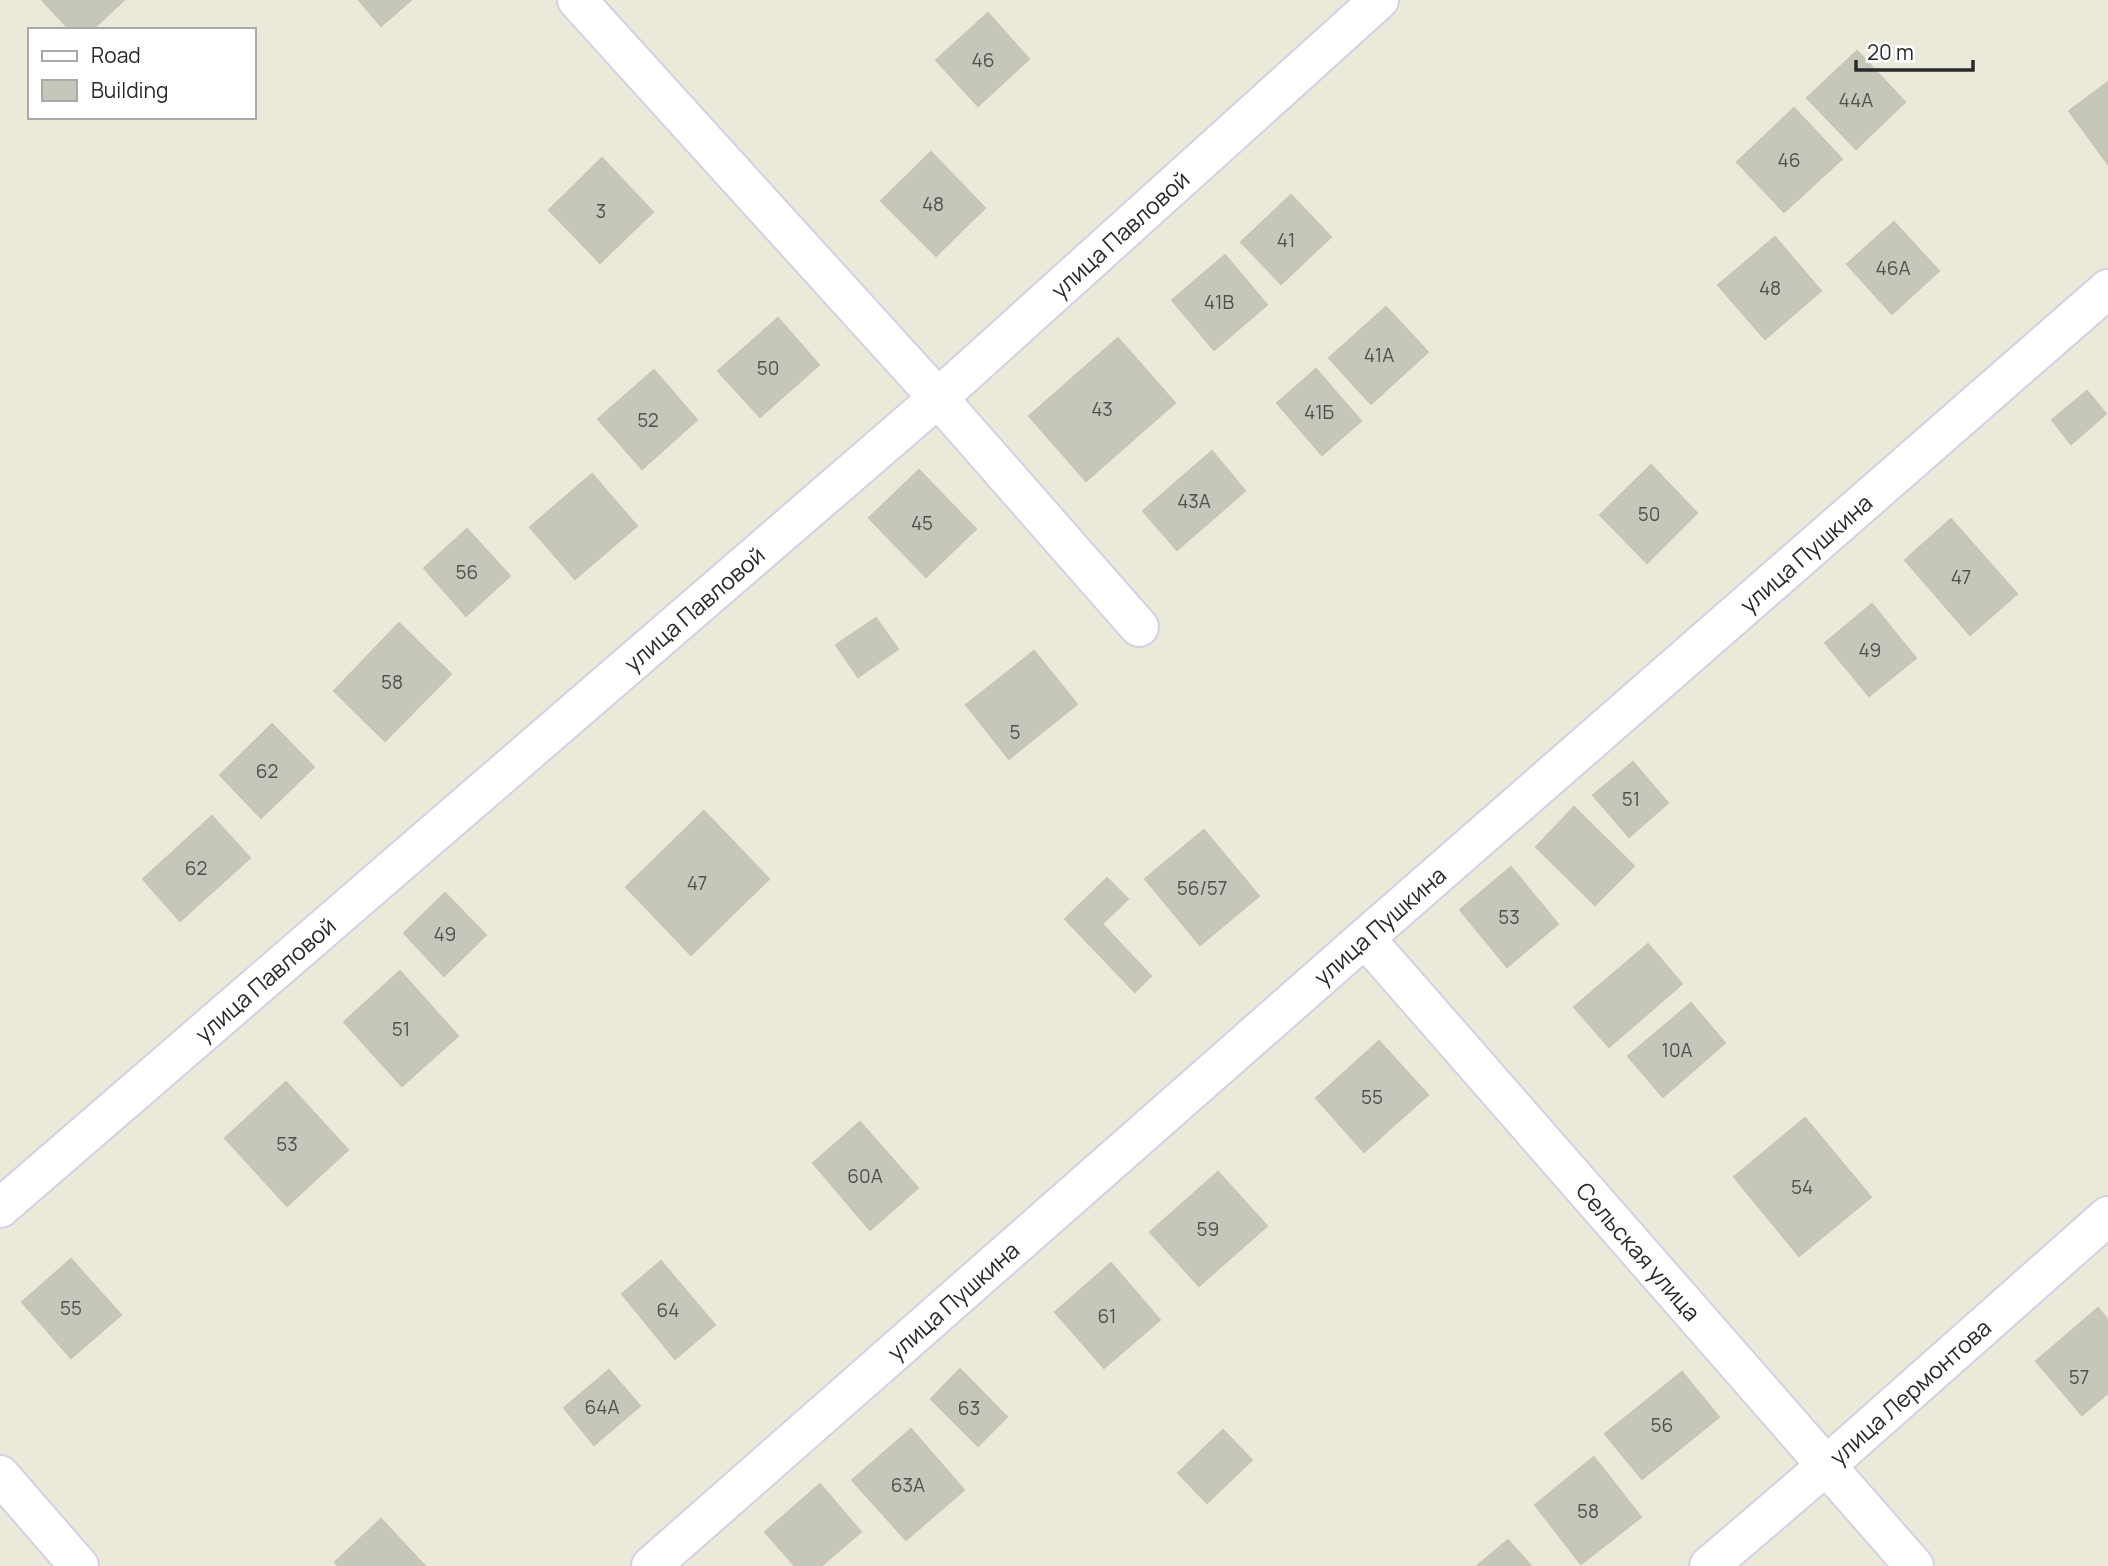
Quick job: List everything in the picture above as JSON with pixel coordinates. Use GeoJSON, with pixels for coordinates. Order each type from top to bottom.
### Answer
{"type":"FeatureCollection","features":[{"type":"Feature","properties":{"kind":"street"},"geometry":{"type":"LineString","coordinates":[[577,0],[938,398],[1139,626]]}},
{"type":"Feature","properties":{"kind":"street","name":"улица Павловой"},"geometry":{"type":"LineString","coordinates":[[0,1208],[938,398],[1379,0]]}},
{"type":"Feature","properties":{"kind":"street","name":"улица Пушкина"},"geometry":{"type":"LineString","coordinates":[[651,1566],[1364,938],[2108,289]]}},
{"type":"Feature","properties":{"kind":"street","name":"Сельская улица"},"geometry":{"type":"LineString","coordinates":[[1364,938],[1914,1566]]}},
{"type":"Feature","properties":{"kind":"street","name":"улица Лермонтова"},"geometry":{"type":"LineString","coordinates":[[1709,1566],[2108,1216]]}},
{"type":"Feature","properties":{"kind":"street"},"geometry":{"type":"LineString","coordinates":[[0,1475],[79,1566]]}},
{"type":"Feature","properties":{"kind":"building"},"geometry":{"type":"Polygon","coordinates":[[[42,0],[124,0],[94,28],[68,28],[42,0]]]}},
{"type":"Feature","properties":{"kind":"building"},"geometry":{"type":"Polygon","coordinates":[[[359,0],[411,0],[381,26],[359,0]]]}},
{"type":"Feature","properties":{"kind":"building"},"geometry":{"type":"Polygon","coordinates":[[[988,13],[1029,59],[978,106],[936,60],[988,13]]]}},
{"type":"Feature","properties":{"kind":"building"},"geometry":{"type":"Polygon","coordinates":[[[1857,51],[1905,102],[1856,149],[1807,98],[1857,51]]]}},
{"type":"Feature","properties":{"kind":"building"},"geometry":{"type":"Polygon","coordinates":[[[2108,82],[2108,164],[2069,111],[2108,82]]]}},
{"type":"Feature","properties":{"kind":"building"},"geometry":{"type":"Polygon","coordinates":[[[1794,108],[1842,159],[1784,212],[1737,162],[1794,108]]]}},
{"type":"Feature","properties":{"kind":"building"},"geometry":{"type":"Polygon","coordinates":[[[931,152],[985,208],[936,256],[881,201],[931,152]]]}},
{"type":"Feature","properties":{"kind":"building"},"geometry":{"type":"Polygon","coordinates":[[[602,158],[653,212],[600,263],[549,210],[602,158]]]}},
{"type":"Feature","properties":{"kind":"building"},"geometry":{"type":"Polygon","coordinates":[[[1291,195],[1331,237],[1281,284],[1241,242],[1291,195]]]}},
{"type":"Feature","properties":{"kind":"building"},"geometry":{"type":"Polygon","coordinates":[[[1894,222],[1939,271],[1892,314],[1847,264],[1894,222]]]}},
{"type":"Feature","properties":{"kind":"building"},"geometry":{"type":"Polygon","coordinates":[[[1775,237],[1821,291],[1765,339],[1718,285],[1775,237]]]}},
{"type":"Feature","properties":{"kind":"building"},"geometry":{"type":"Polygon","coordinates":[[[1225,255],[1267,305],[1214,350],[1172,300],[1225,255]]]}},
{"type":"Feature","properties":{"kind":"building"},"geometry":{"type":"Polygon","coordinates":[[[1386,307],[1428,352],[1371,404],[1329,358],[1386,307]]]}},
{"type":"Feature","properties":{"kind":"building"},"geometry":{"type":"Polygon","coordinates":[[[778,318],[819,365],[760,417],[718,371],[778,318]]]}},
{"type":"Feature","properties":{"kind":"building"},"geometry":{"type":"Polygon","coordinates":[[[1118,338],[1175,403],[1086,481],[1029,416],[1118,338]]]}},
{"type":"Feature","properties":{"kind":"building"},"geometry":{"type":"Polygon","coordinates":[[[1316,369],[1361,421],[1322,455],[1277,403],[1316,369]]]}},
{"type":"Feature","properties":{"kind":"building"},"geometry":{"type":"Polygon","coordinates":[[[654,370],[697,420],[642,469],[598,419],[654,370]]]}},
{"type":"Feature","properties":{"kind":"building"},"geometry":{"type":"Polygon","coordinates":[[[2087,391],[2106,414],[2071,444],[2052,420],[2087,391]]]}},
{"type":"Feature","properties":{"kind":"building"},"geometry":{"type":"Polygon","coordinates":[[[1212,451],[1245,491],[1177,550],[1143,511],[1212,451]]]}},
{"type":"Feature","properties":{"kind":"building"},"geometry":{"type":"Polygon","coordinates":[[[1651,465],[1697,513],[1647,563],[1600,515],[1651,465]]]}},
{"type":"Feature","properties":{"kind":"building"},"geometry":{"type":"Polygon","coordinates":[[[919,470],[976,529],[926,577],[869,518],[919,470]]]}},
{"type":"Feature","properties":{"kind":"building"},"geometry":{"type":"Polygon","coordinates":[[[592,474],[637,526],[575,579],[530,527],[592,474]]]}},
{"type":"Feature","properties":{"kind":"building"},"geometry":{"type":"Polygon","coordinates":[[[1951,519],[2017,594],[1970,635],[1905,560],[1951,519]]]}},
{"type":"Feature","properties":{"kind":"building"},"geometry":{"type":"Polygon","coordinates":[[[467,529],[510,576],[466,616],[424,568],[467,529]]]}},
{"type":"Feature","properties":{"kind":"building"},"geometry":{"type":"Polygon","coordinates":[[[1872,604],[1916,658],[1869,696],[1825,643],[1872,604]]]}},
{"type":"Feature","properties":{"kind":"building"},"geometry":{"type":"Polygon","coordinates":[[[876,618],[898,649],[858,677],[836,645],[876,618]]]}},
{"type":"Feature","properties":{"kind":"building"},"geometry":{"type":"Polygon","coordinates":[[[399,623],[451,674],[385,741],[334,691],[399,623]]]}},
{"type":"Feature","properties":{"kind":"building"},"geometry":{"type":"Polygon","coordinates":[[[1034,651],[1077,704],[1009,759],[966,705],[1034,651]]]}},
{"type":"Feature","properties":{"kind":"building"},"geometry":{"type":"Polygon","coordinates":[[[272,724],[314,767],[261,818],[220,775],[272,724]]]}},
{"type":"Feature","properties":{"kind":"building"},"geometry":{"type":"Polygon","coordinates":[[[1633,762],[1668,803],[1629,837],[1593,795],[1633,762]]]}},
{"type":"Feature","properties":{"kind":"building"},"geometry":{"type":"Polygon","coordinates":[[[1574,807],[1634,866],[1595,905],[1536,847],[1574,807]]]}},
{"type":"Feature","properties":{"kind":"building"},"geometry":{"type":"Polygon","coordinates":[[[704,811],[769,879],[691,955],[626,887],[704,811]]]}},
{"type":"Feature","properties":{"kind":"building"},"geometry":{"type":"Polygon","coordinates":[[[212,816],[250,858],[180,921],[143,879],[212,816]]]}},
{"type":"Feature","properties":{"kind":"building"},"geometry":{"type":"Polygon","coordinates":[[[1204,830],[1259,896],[1200,945],[1145,879],[1204,830]]]}},
{"type":"Feature","properties":{"kind":"building"},"geometry":{"type":"Polygon","coordinates":[[[1511,867],[1558,924],[1507,967],[1460,910],[1511,867]]]}},
{"type":"Feature","properties":{"kind":"building"},"geometry":{"type":"Polygon","coordinates":[[[1107,878],[1128,899],[1102,924],[1151,976],[1135,992],[1065,919],[1107,878]]]}},
{"type":"Feature","properties":{"kind":"building"},"geometry":{"type":"Polygon","coordinates":[[[445,893],[486,935],[444,976],[404,933],[445,893]]]}},
{"type":"Feature","properties":{"kind":"building"},"geometry":{"type":"Polygon","coordinates":[[[1648,944],[1682,984],[1609,1047],[1574,1007],[1648,944]]]}},
{"type":"Feature","properties":{"kind":"building"},"geometry":{"type":"Polygon","coordinates":[[[400,971],[458,1036],[402,1086],[344,1022],[400,971]]]}},
{"type":"Feature","properties":{"kind":"building"},"geometry":{"type":"Polygon","coordinates":[[[1691,1003],[1725,1043],[1663,1097],[1628,1056],[1691,1003]]]}},
{"type":"Feature","properties":{"kind":"building"},"geometry":{"type":"Polygon","coordinates":[[[1379,1041],[1428,1095],[1364,1152],[1316,1098],[1379,1041]]]}},
{"type":"Feature","properties":{"kind":"building"},"geometry":{"type":"Polygon","coordinates":[[[286,1082],[348,1150],[287,1206],[225,1138],[286,1082]]]}},
{"type":"Feature","properties":{"kind":"building"},"geometry":{"type":"Polygon","coordinates":[[[1805,1118],[1871,1197],[1799,1256],[1734,1177],[1805,1118]]]}},
{"type":"Feature","properties":{"kind":"building"},"geometry":{"type":"Polygon","coordinates":[[[860,1122],[918,1188],[870,1230],[813,1163],[860,1122]]]}},
{"type":"Feature","properties":{"kind":"building"},"geometry":{"type":"Polygon","coordinates":[[[1218,1172],[1267,1226],[1199,1286],[1150,1232],[1218,1172]]]}},
{"type":"Feature","properties":{"kind":"building"},"geometry":{"type":"Polygon","coordinates":[[[71,1259],[121,1315],[71,1358],[22,1302],[71,1259]]]}},
{"type":"Feature","properties":{"kind":"building"},"geometry":{"type":"Polygon","coordinates":[[[661,1261],[715,1325],[675,1359],[622,1294],[661,1261]]]}},
{"type":"Feature","properties":{"kind":"building"},"geometry":{"type":"Polygon","coordinates":[[[1111,1263],[1160,1320],[1104,1368],[1055,1312],[1111,1263]]]}},
{"type":"Feature","properties":{"kind":"building"},"geometry":{"type":"Polygon","coordinates":[[[2098,1308],[2108,1320],[2108,1393],[2082,1415],[2036,1361],[2098,1308]]]}},
{"type":"Feature","properties":{"kind":"building"},"geometry":{"type":"Polygon","coordinates":[[[960,1369],[1007,1417],[978,1446],[931,1399],[960,1369]]]}},
{"type":"Feature","properties":{"kind":"building"},"geometry":{"type":"Polygon","coordinates":[[[609,1370],[640,1406],[594,1445],[564,1408],[609,1370]]]}},
{"type":"Feature","properties":{"kind":"building"},"geometry":{"type":"Polygon","coordinates":[[[1682,1372],[1719,1417],[1642,1479],[1605,1434],[1682,1372]]]}},
{"type":"Feature","properties":{"kind":"building"},"geometry":{"type":"Polygon","coordinates":[[[911,1429],[964,1490],[906,1540],[852,1480],[911,1429]]]}},
{"type":"Feature","properties":{"kind":"building"},"geometry":{"type":"Polygon","coordinates":[[[1223,1430],[1252,1460],[1207,1503],[1178,1473],[1223,1430]]]}},
{"type":"Feature","properties":{"kind":"building"},"geometry":{"type":"Polygon","coordinates":[[[1594,1457],[1641,1517],[1581,1564],[1535,1505],[1594,1457]]]}},
{"type":"Feature","properties":{"kind":"building"},"geometry":{"type":"Polygon","coordinates":[[[820,1484],[861,1532],[821,1566],[795,1566],[765,1532],[820,1484]]]}},
{"type":"Feature","properties":{"kind":"building"},"geometry":{"type":"Polygon","coordinates":[[[381,1519],[425,1566],[338,1566],[335,1562],[381,1519]]]}},
{"type":"Feature","properties":{"kind":"building"},"geometry":{"type":"Polygon","coordinates":[[[1508,1540],[1531,1566],[1477,1566],[1508,1540]]]}}]}
